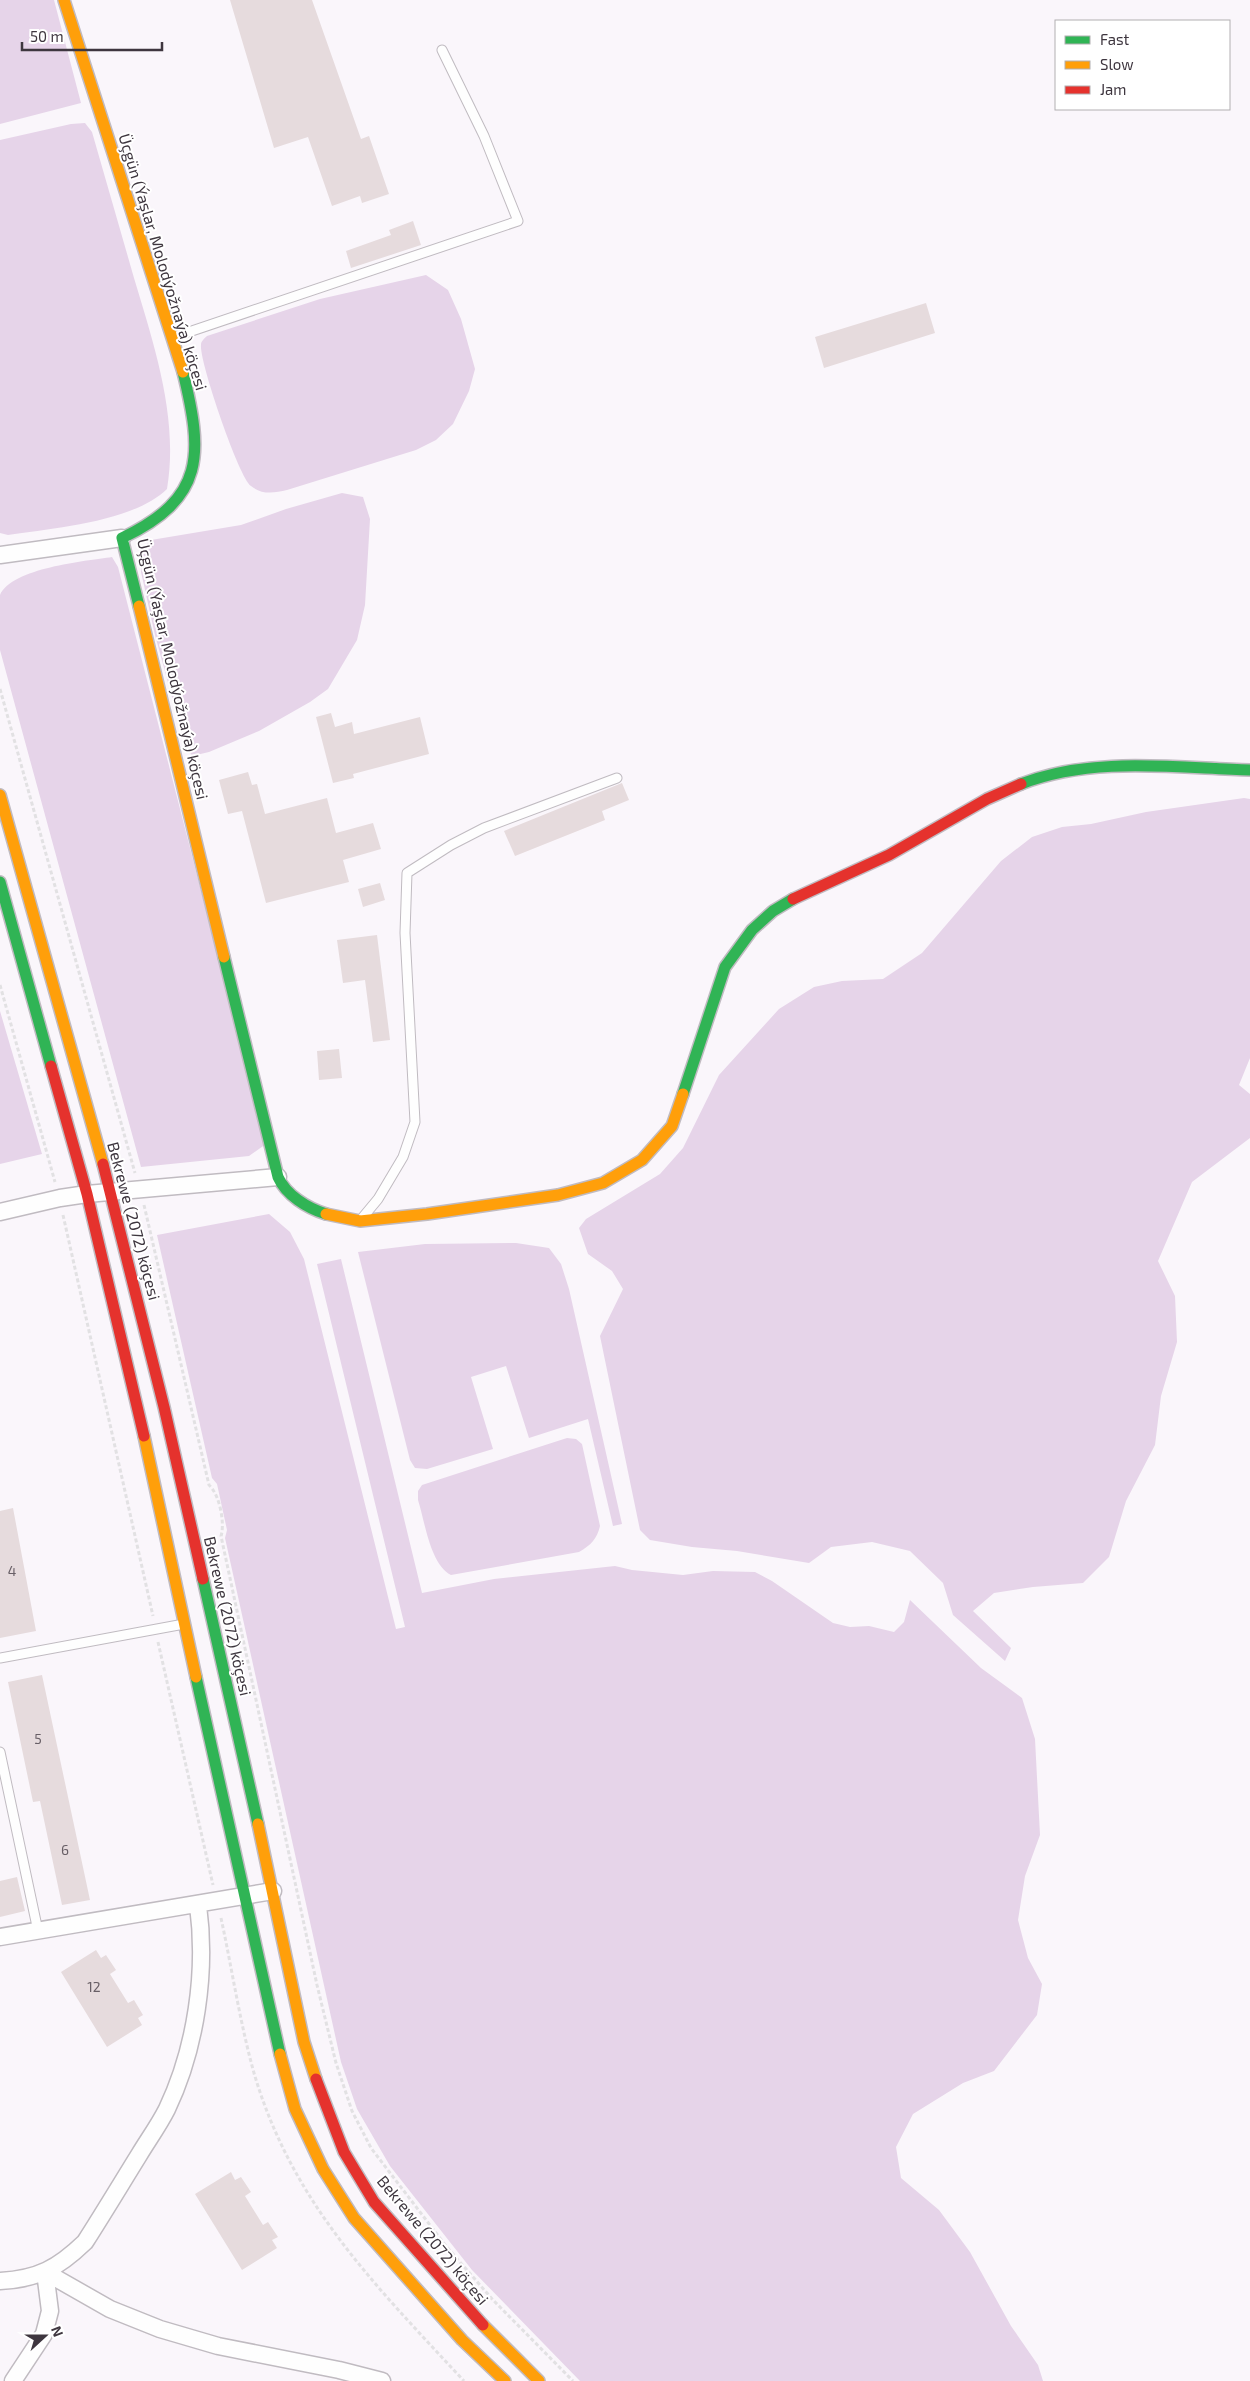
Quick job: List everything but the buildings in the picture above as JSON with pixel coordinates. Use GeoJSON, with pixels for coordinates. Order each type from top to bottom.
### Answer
{"type":"FeatureCollection","features":[{"type":"Feature","properties":{"kind":"main road","name":"Üçgün (Ýaşlar, Molodýožnaýa) köçesi"},"geometry":{"type":"LineString","coordinates":[[64,0],[171,338],[193,419],[192,470],[178,501],[165,515],[122,538],[278,1177]]}},
{"type":"Feature","properties":{"kind":"main road"},"geometry":{"type":"LineString","coordinates":[[278,1177],[282,1186],[300,1202],[319,1212],[338,1218],[360,1221],[427,1214],[558,1195],[604,1183],[642,1160],[672,1126],[724,967],[737,946],[753,927],[787,901],[896,852],[998,793],[1028,782],[1081,770],[1115,768],[1250,770]]}},
{"type":"Feature","properties":{"kind":"main road","name":"Bekrewe (2072) köçesi"},"geometry":{"type":"LineString","coordinates":[[0,795],[111,1191],[164,1407],[273,1891],[304,2042],[321,2096],[344,2152],[374,2202],[494,2337],[539,2381]]}},
{"type":"Feature","properties":{"kind":"main road"},"geometry":{"type":"LineString","coordinates":[[0,882],[87,1194],[140,1416],[272,2026],[295,2109],[324,2169],[354,2218],[462,2340],[504,2381]]}},
{"type":"Feature","properties":{"kind":"street"},"geometry":{"type":"LineString","coordinates":[[0,555],[122,538]]}},
{"type":"Feature","properties":{"kind":"street"},"geometry":{"type":"LineString","coordinates":[[0,1212],[60,1198],[87,1194],[278,1177]]}},
{"type":"Feature","properties":{"kind":"street"},"geometry":{"type":"LineString","coordinates":[[0,1937],[273,1891]]}},
{"type":"Feature","properties":{"kind":"street"},"geometry":{"type":"LineString","coordinates":[[0,2280],[27,2278],[45,2272],[67,2259],[85,2242],[166,2111],[179,2080],[190,2042],[198,1990],[200,1943],[198,1905]]}},
{"type":"Feature","properties":{"kind":"street"},"geometry":{"type":"LineString","coordinates":[[45,2272],[110,2309],[160,2329],[218,2346],[356,2378],[382,2381]]}},
{"type":"Feature","properties":{"kind":"street"},"geometry":{"type":"LineString","coordinates":[[13,2381],[44,2334],[50,2310],[45,2272]]}},
{"type":"Feature","properties":{"kind":"lane"},"geometry":{"type":"LineString","coordinates":[[171,338],[518,221],[484,136],[442,50]]}},
{"type":"Feature","properties":{"kind":"lane"},"geometry":{"type":"LineString","coordinates":[[360,1221],[389,1181],[403,1156],[415,1122],[405,933],[407,873],[450,845],[484,828],[617,778]]}},
{"type":"Feature","properties":{"kind":"lane"},"geometry":{"type":"LineString","coordinates":[[0,1658],[185,1624]]}},
{"type":"Feature","properties":{"kind":"lane"},"geometry":{"type":"LineString","coordinates":[[0,1752],[38,1931]]}},
{"type":"Feature","properties":{"kind":"path"},"geometry":{"type":"LineString","coordinates":[[0,689],[140,1188],[209,1485],[214,1490],[223,1529],[221,1536],[225,1556],[317,1985],[341,2082],[352,2111],[372,2148],[446,2246],[488,2294],[573,2381]]}},
{"type":"Feature","properties":{"kind":"shaded area"},"geometry":{"type":"Polygon","coordinates":[[[0,0],[54,0],[81,103],[0,124],[0,0]]]}},
{"type":"Feature","properties":{"kind":"shaded area"},"geometry":{"type":"Polygon","coordinates":[[[85,123],[92,132],[156,355],[167,409],[170,436],[167,489],[152,500],[114,516],[70,526],[8,535],[0,533],[0,140],[71,124],[85,123]]]}},
{"type":"Feature","properties":{"kind":"shaded area"},"geometry":{"type":"Polygon","coordinates":[[[426,275],[448,290],[461,319],[475,369],[469,391],[453,424],[436,440],[416,450],[287,490],[264,492],[251,486],[245,478],[229,442],[213,395],[202,355],[201,345],[203,340],[207,336],[320,299],[426,275]]]}},
{"type":"Feature","properties":{"kind":"shaded area"},"geometry":{"type":"Polygon","coordinates":[[[342,493],[363,497],[370,519],[365,605],[357,640],[328,689],[310,702],[259,731],[209,752],[192,756],[184,741],[155,635],[141,572],[143,548],[151,540],[241,525],[286,509],[342,493]]]}},
{"type":"Feature","properties":{"kind":"shaded area"},"geometry":{"type":"Polygon","coordinates":[[[112,557],[118,567],[266,1144],[249,1156],[141,1167],[0,650],[0,595],[7,586],[19,578],[50,567],[112,557]]]}},
{"type":"Feature","properties":{"kind":"shaded area"},"geometry":{"type":"Polygon","coordinates":[[[1244,798],[1250,799],[1250,1058],[1239,1085],[1250,1094],[1250,1138],[1192,1182],[1158,1261],[1175,1296],[1177,1342],[1161,1396],[1155,1445],[1126,1501],[1109,1557],[1083,1583],[1033,1587],[994,1593],[973,1611],[1011,1648],[1005,1661],[953,1615],[943,1583],[910,1551],[872,1542],[831,1547],[809,1563],[737,1551],[692,1547],[650,1540],[640,1530],[600,1336],[623,1289],[612,1271],[588,1254],[579,1228],[586,1219],[660,1174],[683,1148],[719,1075],[779,1009],[814,987],[842,981],[883,979],[922,953],[1001,861],[1032,837],[1062,827],[1091,824],[1146,812],[1244,798]]]}},
{"type":"Feature","properties":{"kind":"shaded area"},"geometry":{"type":"Polygon","coordinates":[[[0,1011],[42,1154],[0,1164],[0,1011]]]}},
{"type":"Feature","properties":{"kind":"shaded area"},"geometry":{"type":"Polygon","coordinates":[[[269,1214],[290,1232],[304,1259],[396,1629],[405,1627],[317,1264],[341,1259],[422,1593],[494,1579],[615,1566],[632,1570],[683,1575],[713,1571],[755,1572],[772,1581],[833,1623],[850,1627],[869,1626],[894,1632],[904,1622],[910,1600],[981,1668],[1022,1698],[1035,1739],[1040,1835],[1025,1876],[1018,1920],[1028,1958],[1042,1984],[1037,2015],[994,2071],[963,2083],[913,2114],[896,2147],[901,2178],[939,2210],[970,2252],[1011,2326],[1038,2365],[1043,2381],[580,2381],[472,2270],[390,2166],[357,2109],[341,2062],[225,1538],[227,1530],[217,1484],[212,1478],[157,1235],[269,1214]]]}},
{"type":"Feature","properties":{"kind":"shaded area"},"geometry":{"type":"Polygon","coordinates":[[[516,1243],[549,1248],[561,1264],[569,1289],[622,1524],[613,1526],[588,1419],[529,1438],[506,1366],[471,1377],[493,1449],[427,1469],[415,1468],[410,1460],[358,1252],[425,1244],[516,1243]]]}},
{"type":"Feature","properties":{"kind":"shaded area"},"geometry":{"type":"Polygon","coordinates":[[[567,1438],[576,1439],[582,1444],[600,1526],[593,1541],[579,1552],[451,1575],[444,1570],[438,1562],[429,1542],[418,1500],[418,1491],[422,1485],[567,1438]]]}},
{"type":"Feature","properties":{"kind":"traffic: fast"},"geometry":{"type":"LineString","coordinates":[[139,606],[122,538],[150,523],[170,507],[183,490],[192,471],[195,450],[194,427],[183,372]]}},
{"type":"Feature","properties":{"kind":"traffic: fast"},"geometry":{"type":"LineString","coordinates":[[1021,784],[1048,775],[1105,767],[1164,766],[1250,770]]}},
{"type":"Feature","properties":{"kind":"traffic: fast"},"geometry":{"type":"LineString","coordinates":[[0,882],[51,1066]]}},
{"type":"Feature","properties":{"kind":"traffic: fast"},"geometry":{"type":"LineString","coordinates":[[683,1094],[725,967],[752,930],[773,911],[793,899]]}},
{"type":"Feature","properties":{"kind":"traffic: fast"},"geometry":{"type":"LineString","coordinates":[[224,957],[278,1177],[286,1190],[298,1200],[326,1214]]}},
{"type":"Feature","properties":{"kind":"traffic: fast"},"geometry":{"type":"LineString","coordinates":[[203,1579],[258,1824]]}},
{"type":"Feature","properties":{"kind":"traffic: fast"},"geometry":{"type":"LineString","coordinates":[[196,1677],[280,2054]]}},
{"type":"Feature","properties":{"kind":"traffic: slow"},"geometry":{"type":"LineString","coordinates":[[64,0],[183,372]]}},
{"type":"Feature","properties":{"kind":"traffic: slow"},"geometry":{"type":"LineString","coordinates":[[139,606],[224,957]]}},
{"type":"Feature","properties":{"kind":"traffic: slow"},"geometry":{"type":"LineString","coordinates":[[0,795],[103,1164]]}},
{"type":"Feature","properties":{"kind":"traffic: slow"},"geometry":{"type":"LineString","coordinates":[[326,1214],[360,1221],[427,1214],[558,1195],[603,1183],[642,1160],[672,1126],[683,1094]]}},
{"type":"Feature","properties":{"kind":"traffic: slow"},"geometry":{"type":"LineString","coordinates":[[144,1436],[196,1677]]}},
{"type":"Feature","properties":{"kind":"traffic: slow"},"geometry":{"type":"LineString","coordinates":[[258,1824],[304,2042],[316,2079]]}},
{"type":"Feature","properties":{"kind":"traffic: slow"},"geometry":{"type":"LineString","coordinates":[[280,2054],[295,2109],[323,2169],[354,2218],[462,2340],[505,2381]]}},
{"type":"Feature","properties":{"kind":"traffic: slow"},"geometry":{"type":"LineString","coordinates":[[483,2325],[539,2381]]}},
{"type":"Feature","properties":{"kind":"traffic: jam"},"geometry":{"type":"LineString","coordinates":[[793,899],[889,855],[987,799],[1021,784]]}},
{"type":"Feature","properties":{"kind":"traffic: jam"},"geometry":{"type":"LineString","coordinates":[[51,1066],[87,1194],[144,1436]]}},
{"type":"Feature","properties":{"kind":"traffic: jam"},"geometry":{"type":"LineString","coordinates":[[103,1164],[164,1407],[203,1579]]}},
{"type":"Feature","properties":{"kind":"traffic: jam"},"geometry":{"type":"LineString","coordinates":[[316,2079],[344,2152],[374,2202],[483,2325]]}}]}
